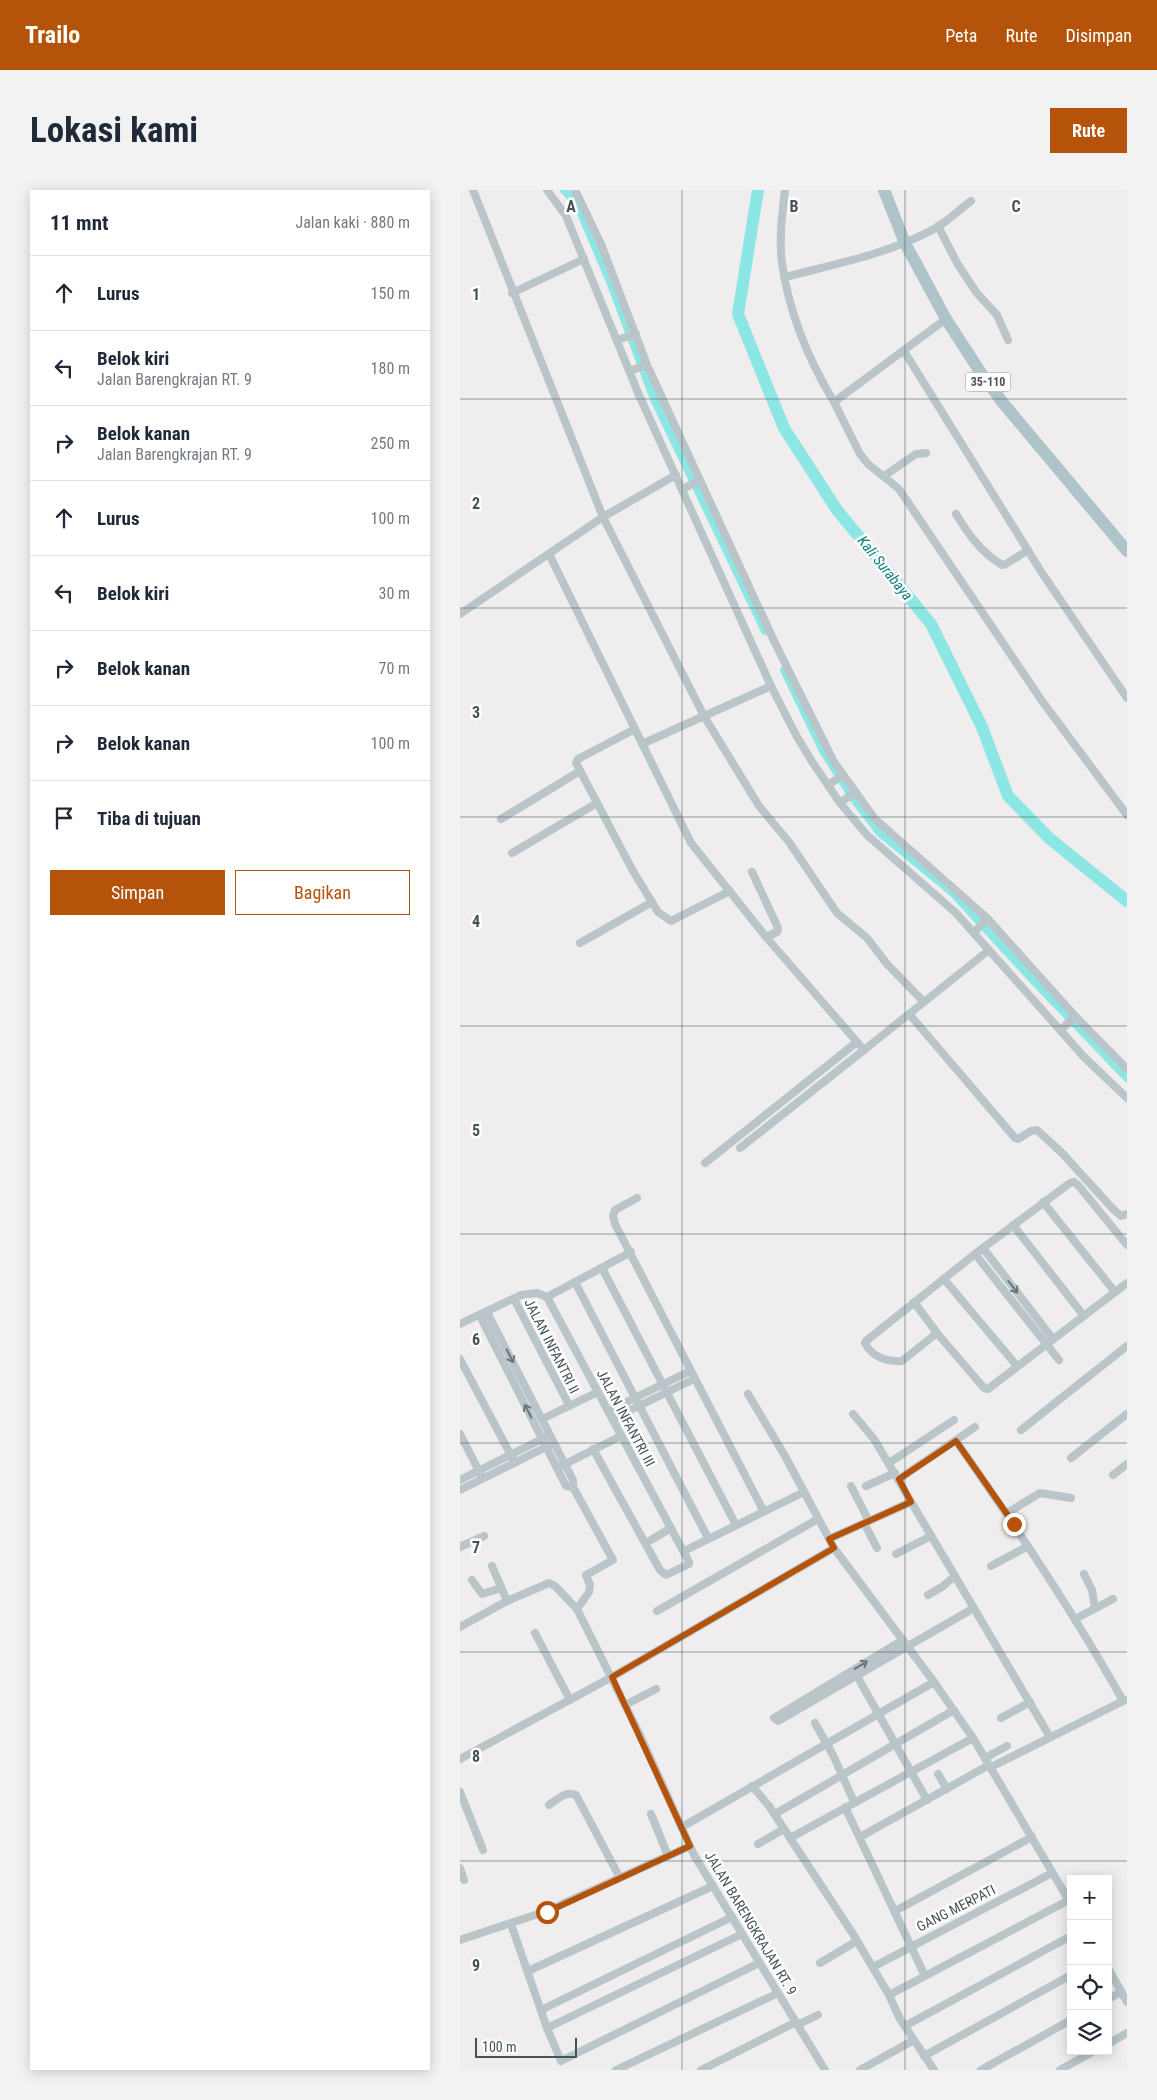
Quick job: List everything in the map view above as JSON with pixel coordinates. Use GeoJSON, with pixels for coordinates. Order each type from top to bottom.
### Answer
{"type":"FeatureCollection","features":[{"type":"Feature","properties":{"kind":"main road","name":"35-110"},"geometry":{"type":"LineString","coordinates":[[884,190],[905,242],[946,319],[1003,403],[1127,551]]}},
{"type":"Feature","properties":{"kind":"street"},"geometry":{"type":"LineString","coordinates":[[473,190],[512,293],[603,518],[704,716],[759,806],[788,842],[837,912],[867,938],[887,964],[924,1002]]}},
{"type":"Feature","properties":{"kind":"street"},"geometry":{"type":"LineString","coordinates":[[547,190],[566,216],[619,340],[642,402],[676,475],[685,488],[771,686],[796,735],[829,785],[867,834],[976,931],[989,950],[1063,1028],[1084,1057],[1127,1098]]}},
{"type":"Feature","properties":{"kind":"street"},"geometry":{"type":"LineString","coordinates":[[575,190],[579,194],[601,244],[646,365],[820,738],[842,776],[880,824],[986,920],[1075,1017],[1127,1069]]}},
{"type":"Feature","properties":{"kind":"street"},"geometry":{"type":"LineString","coordinates":[[785,190],[781,223],[782,262],[799,333],[810,359],[860,454],[900,489],[1042,700],[1127,815]]}},
{"type":"Feature","properties":{"kind":"street"},"geometry":{"type":"LineString","coordinates":[[785,277],[881,252],[938,226],[971,201]]}},
{"type":"Feature","properties":{"kind":"street"},"geometry":{"type":"LineString","coordinates":[[938,226],[957,263],[976,292],[997,315],[1008,340]]}},
{"type":"Feature","properties":{"kind":"street"},"geometry":{"type":"LineString","coordinates":[[512,293],[584,259]]}},
{"type":"Feature","properties":{"kind":"street"},"geometry":{"type":"LineString","coordinates":[[834,402],[946,319]]}},
{"type":"Feature","properties":{"kind":"street"},"geometry":{"type":"LineString","coordinates":[[619,340],[635,335]]}},
{"type":"Feature","properties":{"kind":"street"},"geometry":{"type":"LineString","coordinates":[[904,351],[1028,550],[1127,698]]}},
{"type":"Feature","properties":{"kind":"street"},"geometry":{"type":"LineString","coordinates":[[631,370],[646,365]]}},
{"type":"Feature","properties":{"kind":"street"},"geometry":{"type":"LineString","coordinates":[[884,476],[916,454],[926,453]]}},
{"type":"Feature","properties":{"kind":"street"},"geometry":{"type":"LineString","coordinates":[[460,614],[603,518],[676,475]]}},
{"type":"Feature","properties":{"kind":"street"},"geometry":{"type":"LineString","coordinates":[[685,488],[699,481]]}},
{"type":"Feature","properties":{"kind":"street"},"geometry":{"type":"LineString","coordinates":[[956,514],[966,532],[979,547],[1002,565],[1028,550]]}},
{"type":"Feature","properties":{"kind":"street"},"geometry":{"type":"LineString","coordinates":[[549,554],[632,730],[642,744],[691,843],[728,892],[864,1050]]}},
{"type":"Feature","properties":{"kind":"street"},"geometry":{"type":"LineString","coordinates":[[642,744],[771,686]]}},
{"type":"Feature","properties":{"kind":"street"},"geometry":{"type":"LineString","coordinates":[[632,730],[577,760],[576,763],[633,871],[661,915],[673,921],[728,892]]}},
{"type":"Feature","properties":{"kind":"street"},"geometry":{"type":"LineString","coordinates":[[500,819],[580,771]]}},
{"type":"Feature","properties":{"kind":"street"},"geometry":{"type":"LineString","coordinates":[[829,785],[842,776]]}},
{"type":"Feature","properties":{"kind":"street"},"geometry":{"type":"LineString","coordinates":[[843,801],[854,793]]}},
{"type":"Feature","properties":{"kind":"street"},"geometry":{"type":"LineString","coordinates":[[512,853],[597,803]]}},
{"type":"Feature","properties":{"kind":"street"},"geometry":{"type":"LineString","coordinates":[[752,872],[778,928],[777,932],[766,937]]}},
{"type":"Feature","properties":{"kind":"street"},"geometry":{"type":"LineString","coordinates":[[580,943],[652,902]]}},
{"type":"Feature","properties":{"kind":"street"},"geometry":{"type":"LineString","coordinates":[[976,931],[986,920]]}},
{"type":"Feature","properties":{"kind":"street"},"geometry":{"type":"LineString","coordinates":[[740,1148],[910,1015],[989,950]]}},
{"type":"Feature","properties":{"kind":"street"},"geometry":{"type":"LineString","coordinates":[[910,1015],[1015,1138],[1018,1139],[1036,1130],[1062,1152],[1113,1209],[1121,1216],[1127,1214]]}},
{"type":"Feature","properties":{"kind":"street"},"geometry":{"type":"LineString","coordinates":[[1063,1028],[1075,1017]]}},
{"type":"Feature","properties":{"kind":"street"},"geometry":{"type":"LineString","coordinates":[[705,1163],[857,1042]]}},
{"type":"Feature","properties":{"kind":"street"},"geometry":{"type":"LineString","coordinates":[[937,1333],[902,1361],[881,1359],[866,1345],[866,1341],[914,1302],[1068,1184],[1074,1182],[1127,1245]]}},
{"type":"Feature","properties":{"kind":"street"},"geometry":{"type":"LineString","coordinates":[[637,1198],[616,1209],[613,1216],[615,1224],[764,1512]]}},
{"type":"Feature","properties":{"kind":"street"},"geometry":{"type":"LineString","coordinates":[[1044,1202],[1115,1292]]}},
{"type":"Feature","properties":{"kind":"street"},"geometry":{"type":"LineString","coordinates":[[1013,1225],[1084,1316]]}},
{"type":"Feature","properties":{"kind":"street"},"geometry":{"type":"LineString","coordinates":[[983,1248],[1050,1342],[1059,1360]]}},
{"type":"Feature","properties":{"kind":"street"},"geometry":{"type":"LineString","coordinates":[[460,1324],[529,1294],[537,1293],[547,1297],[631,1252]]}},
{"type":"Feature","properties":{"kind":"street"},"geometry":{"type":"LineString","coordinates":[[975,1254],[1050,1342]]}},
{"type":"Feature","properties":{"kind":"street"},"geometry":{"type":"LineString","coordinates":[[602,1268],[736,1525]]}},
{"type":"Feature","properties":{"kind":"street"},"geometry":{"type":"LineString","coordinates":[[944,1279],[1017,1366]]}},
{"type":"Feature","properties":{"kind":"street"},"geometry":{"type":"LineString","coordinates":[[575,1282],[708,1538]]}},
{"type":"Feature","properties":{"kind":"street"},"geometry":{"type":"LineString","coordinates":[[914,1302],[937,1333],[986,1389],[1127,1282]]}},
{"type":"Feature","properties":{"kind":"street","name":"JALAN INFANTRI III"},"geometry":{"type":"LineString","coordinates":[[547,1297],[684,1551]]}},
{"type":"Feature","properties":{"kind":"street","name":"JALAN INFANTRI II"},"geometry":{"type":"LineString","coordinates":[[514,1299],[569,1405]]}},
{"type":"Feature","properties":{"kind":"street"},"geometry":{"type":"LineString","coordinates":[[484,1314],[542,1419],[573,1480],[573,1487],[613,1560],[586,1575],[590,1585],[589,1592],[577,1609]]}},
{"type":"Feature","properties":{"kind":"street"},"geometry":{"type":"LineString","coordinates":[[484,1314],[566,1486],[573,1487]]}},
{"type":"Feature","properties":{"kind":"street"},"geometry":{"type":"LineString","coordinates":[[1021,1430],[1127,1346]]}},
{"type":"Feature","properties":{"kind":"street"},"geometry":{"type":"LineString","coordinates":[[460,1359],[515,1463]]}},
{"type":"Feature","properties":{"kind":"street"},"geometry":{"type":"LineString","coordinates":[[610,1415],[692,1375]]}},
{"type":"Feature","properties":{"kind":"street"},"geometry":{"type":"LineString","coordinates":[[542,1419],[598,1392]]}},
{"type":"Feature","properties":{"kind":"street"},"geometry":{"type":"LineString","coordinates":[[748,1394],[785,1456],[834,1548],[934,1682],[973,1738],[1067,1897]]}},
{"type":"Feature","properties":{"kind":"street"},"geometry":{"type":"LineString","coordinates":[[853,1414],[869,1431],[897,1476],[1050,1737]]}},
{"type":"Feature","properties":{"kind":"street"},"geometry":{"type":"LineString","coordinates":[[1071,1458],[1127,1414]]}},
{"type":"Feature","properties":{"kind":"street"},"geometry":{"type":"LineString","coordinates":[[889,1463],[954,1420]]}},
{"type":"Feature","properties":{"kind":"street"},"geometry":{"type":"LineString","coordinates":[[866,1486],[897,1476],[947,1447],[975,1427]]}},
{"type":"Feature","properties":{"kind":"street"},"geometry":{"type":"LineString","coordinates":[[938,1432],[947,1447]]}},
{"type":"Feature","properties":{"kind":"street"},"geometry":{"type":"LineString","coordinates":[[460,1434],[483,1478]]}},
{"type":"Feature","properties":{"kind":"street"},"geometry":{"type":"LineString","coordinates":[[460,1480],[550,1435]]}},
{"type":"Feature","properties":{"kind":"street"},"geometry":{"type":"LineString","coordinates":[[557,1468],[621,1436]]}},
{"type":"Feature","properties":{"kind":"street"},"geometry":{"type":"LineString","coordinates":[[956,1441],[1028,1546],[1125,1700],[1050,1737],[988,1763]]}},
{"type":"Feature","properties":{"kind":"street"},"geometry":{"type":"LineString","coordinates":[[460,1490],[554,1443]]}},
{"type":"Feature","properties":{"kind":"street"},"geometry":{"type":"LineString","coordinates":[[593,1449],[644,1543],[664,1575],[689,1564],[684,1551],[804,1492]]}},
{"type":"Feature","properties":{"kind":"street"},"geometry":{"type":"LineString","coordinates":[[1113,1475],[1127,1464]]}},
{"type":"Feature","properties":{"kind":"street"},"geometry":{"type":"LineString","coordinates":[[851,1486],[878,1548]]}},
{"type":"Feature","properties":{"kind":"street"},"geometry":{"type":"LineString","coordinates":[[1007,1514],[1040,1494],[1071,1498]]}},
{"type":"Feature","properties":{"kind":"street"},"geometry":{"type":"LineString","coordinates":[[829,1539],[911,1502]]}},
{"type":"Feature","properties":{"kind":"street"},"geometry":{"type":"LineString","coordinates":[[657,1611],[818,1520]]}},
{"type":"Feature","properties":{"kind":"street"},"geometry":{"type":"LineString","coordinates":[[651,1540],[671,1528]]}},
{"type":"Feature","properties":{"kind":"street"},"geometry":{"type":"LineString","coordinates":[[460,1547],[484,1536]]}},
{"type":"Feature","properties":{"kind":"street"},"geometry":{"type":"LineString","coordinates":[[896,1554],[931,1536]]}},
{"type":"Feature","properties":{"kind":"street"},"geometry":{"type":"LineString","coordinates":[[992,1566],[1028,1546]]}},
{"type":"Feature","properties":{"kind":"street"},"geometry":{"type":"LineString","coordinates":[[460,1759],[612,1677],[834,1548]]}},
{"type":"Feature","properties":{"kind":"street"},"geometry":{"type":"LineString","coordinates":[[460,1627],[507,1601],[492,1566]]}},
{"type":"Feature","properties":{"kind":"street"},"geometry":{"type":"LineString","coordinates":[[1084,1574],[1092,1590],[1095,1608]]}},
{"type":"Feature","properties":{"kind":"street"},"geometry":{"type":"LineString","coordinates":[[928,1595],[942,1587],[955,1576]]}},
{"type":"Feature","properties":{"kind":"street"},"geometry":{"type":"LineString","coordinates":[[472,1580],[482,1594],[501,1588]]}},
{"type":"Feature","properties":{"kind":"street","name":"JALAN BARENGKRAJAN RT. 9"},"geometry":{"type":"LineString","coordinates":[[507,1601],[549,1583],[555,1586],[577,1609],[612,1677],[690,1846],[825,2070]]}},
{"type":"Feature","properties":{"kind":"street"},"geometry":{"type":"LineString","coordinates":[[1075,1619],[1113,1598]]}},
{"type":"Feature","properties":{"kind":"street"},"geometry":{"type":"LineString","coordinates":[[903,1640],[839,1683],[778,1721],[774,1718],[839,1683],[858,1676],[974,1608]]}},
{"type":"Feature","properties":{"kind":"street"},"geometry":{"type":"LineString","coordinates":[[535,1633],[570,1700]]}},
{"type":"Feature","properties":{"kind":"street"},"geometry":{"type":"LineString","coordinates":[[858,1676],[927,1800]]}},
{"type":"Feature","properties":{"kind":"street"},"geometry":{"type":"LineString","coordinates":[[682,1827],[934,1682]]}},
{"type":"Feature","properties":{"kind":"street"},"geometry":{"type":"LineString","coordinates":[[625,1705],[656,1689]]}},
{"type":"Feature","properties":{"kind":"street"},"geometry":{"type":"LineString","coordinates":[[1002,1718],[1030,1702]]}},
{"type":"Feature","properties":{"kind":"street"},"geometry":{"type":"LineString","coordinates":[[775,1814],[954,1710]]}},
{"type":"Feature","properties":{"kind":"street"},"geometry":{"type":"LineString","coordinates":[[815,1723],[854,1802]]}},
{"type":"Feature","properties":{"kind":"street"},"geometry":{"type":"LineString","coordinates":[[790,1838],[973,1738]]}},
{"type":"Feature","properties":{"kind":"street"},"geometry":{"type":"LineString","coordinates":[[860,1837],[947,1789],[988,1763],[1007,1746]]}},
{"type":"Feature","properties":{"kind":"street"},"geometry":{"type":"LineString","coordinates":[[938,1774],[947,1789]]}},
{"type":"Feature","properties":{"kind":"street"},"geometry":{"type":"LineString","coordinates":[[752,1786],[775,1814],[857,1941],[889,1994],[905,2026],[934,2070]]}},
{"type":"Feature","properties":{"kind":"street"},"geometry":{"type":"LineString","coordinates":[[460,1792],[483,1850]]}},
{"type":"Feature","properties":{"kind":"street"},"geometry":{"type":"LineString","coordinates":[[549,1805],[565,1794],[571,1793],[576,1795],[620,1878]]}},
{"type":"Feature","properties":{"kind":"street"},"geometry":{"type":"LineString","coordinates":[[845,1807],[925,1976]]}},
{"type":"Feature","properties":{"kind":"street"},"geometry":{"type":"LineString","coordinates":[[651,1814],[668,1856]]}},
{"type":"Feature","properties":{"kind":"street"},"geometry":{"type":"LineString","coordinates":[[758,1844],[784,1829]]}},
{"type":"Feature","properties":{"kind":"street"},"geometry":{"type":"LineString","coordinates":[[895,1911],[1032,1837]]}},
{"type":"Feature","properties":{"kind":"street"},"geometry":{"type":"LineString","coordinates":[[460,1940],[547,1912],[690,1846]]}},
{"type":"Feature","properties":{"kind":"street"},"geometry":{"type":"LineString","coordinates":[[460,1868],[464,1880]]}},
{"type":"Feature","properties":{"kind":"street","name":"GANG MERPATI"},"geometry":{"type":"LineString","coordinates":[[873,1967],[911,1945],[1052,1873]]}},
{"type":"Feature","properties":{"kind":"street"},"geometry":{"type":"LineString","coordinates":[[528,1971],[713,1886]]}},
{"type":"Feature","properties":{"kind":"street"},"geometry":{"type":"LineString","coordinates":[[889,1994],[1067,1904]]}},
{"type":"Feature","properties":{"kind":"street"},"geometry":{"type":"LineString","coordinates":[[541,2010],[732,1916]]}},
{"type":"Feature","properties":{"kind":"street"},"geometry":{"type":"LineString","coordinates":[[511,1924],[547,2028],[565,2070]]}},
{"type":"Feature","properties":{"kind":"street"},"geometry":{"type":"LineString","coordinates":[[547,2028],[742,1934]]}},
{"type":"Feature","properties":{"kind":"street"},"geometry":{"type":"LineString","coordinates":[[905,2026],[1067,1938]]}},
{"type":"Feature","properties":{"kind":"street"},"geometry":{"type":"LineString","coordinates":[[820,1963],[857,1941]]}},
{"type":"Feature","properties":{"kind":"street"},"geometry":{"type":"LineString","coordinates":[[561,2061],[759,1963]]}},
{"type":"Feature","properties":{"kind":"street"},"geometry":{"type":"LineString","coordinates":[[1112,1976],[1127,2002]]}},
{"type":"Feature","properties":{"kind":"street"},"geometry":{"type":"LineString","coordinates":[[924,2056],[1067,1977]]}},
{"type":"Feature","properties":{"kind":"street"},"geometry":{"type":"LineString","coordinates":[[1112,1997],[1122,1992]]}},
{"type":"Feature","properties":{"kind":"street"},"geometry":{"type":"LineString","coordinates":[[616,2070],[778,1993]]}},
{"type":"Feature","properties":{"kind":"street"},"geometry":{"type":"LineString","coordinates":[[701,2070],[797,2023],[818,2015]]}},
{"type":"Feature","properties":{"kind":"street"},"geometry":{"type":"LineString","coordinates":[[980,2070],[1067,2022]]}},
{"type":"Feature","properties":{"kind":"street"},"geometry":{"type":"LineString","coordinates":[[1112,2042],[1127,2033]]}},
{"type":"Feature","properties":{"kind":"street"},"geometry":{"type":"LineString","coordinates":[[860,2070],[914,2040]]}},
{"type":"Feature","properties":{"kind":"street"},"geometry":{"type":"LineString","coordinates":[[1060,2070],[1087,2055]]}},
{"type":"Feature","properties":{"kind":"waterway"},"geometry":{"type":"LineString","coordinates":[[564,190],[577,204],[611,284],[654,399],[765,631]]}},
{"type":"Feature","properties":{"kind":"waterway","name":"Kali Surabaya"},"geometry":{"type":"LineString","coordinates":[[758,190],[738,314],[784,428],[837,510],[931,624],[982,727],[1008,796],[1049,838],[1127,901]]}},
{"type":"Feature","properties":{"kind":"waterway"},"geometry":{"type":"LineString","coordinates":[[784,670],[823,751],[853,798],[880,833],[953,893],[1127,1078]]}},
{"type":"Feature","properties":{"kind":"route"},"geometry":{"type":"LineString","coordinates":[[547,1912],[690,1846],[612,1677],[834,1548],[829,1539],[911,1502],[899,1479],[956,1441],[1014,1524]]}}]}
